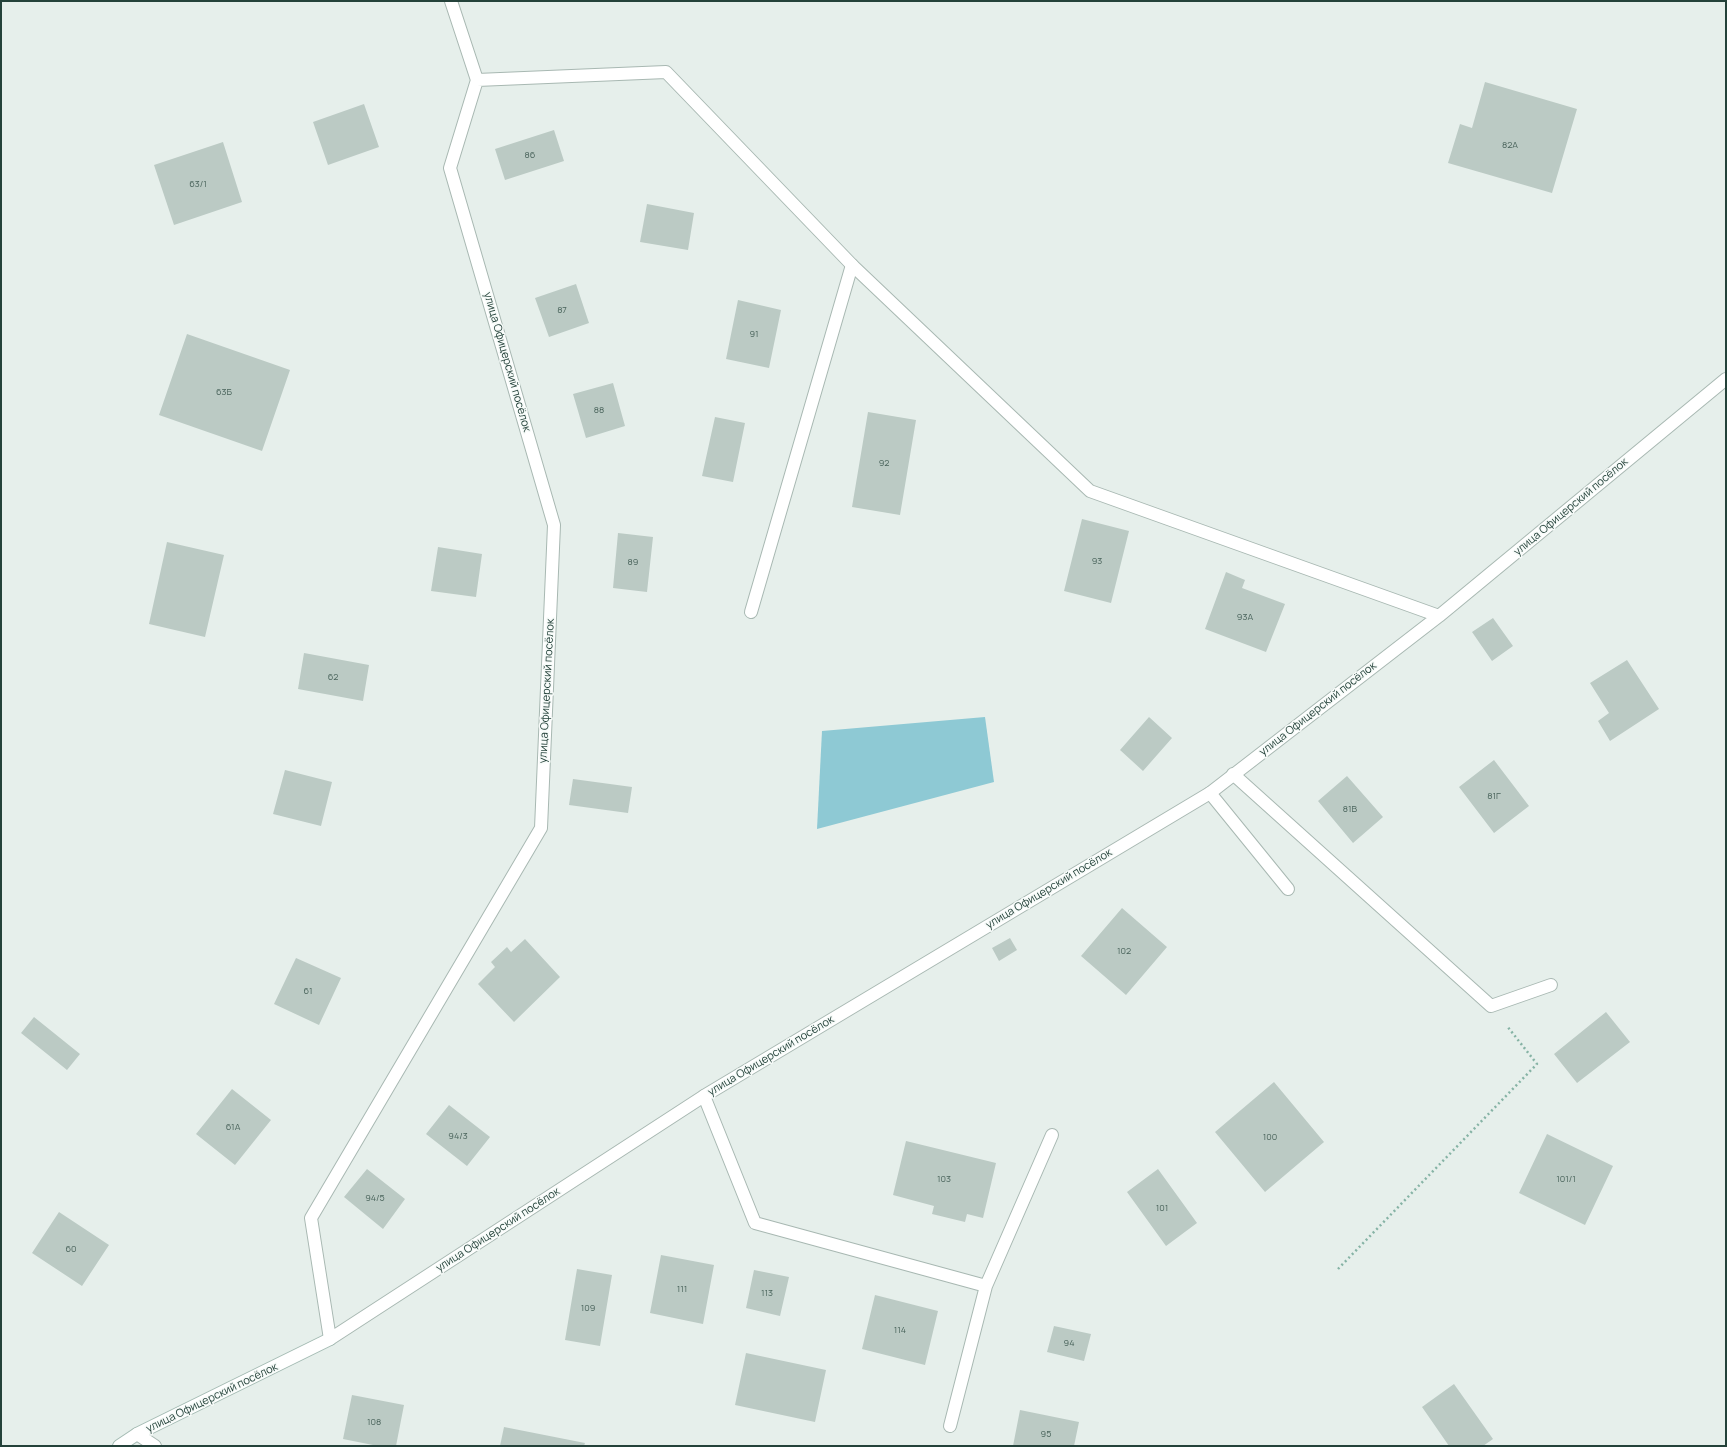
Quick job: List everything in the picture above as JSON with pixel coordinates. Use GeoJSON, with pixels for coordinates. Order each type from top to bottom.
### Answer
{"type":"FeatureCollection","features":[{"type":"Feature","properties":{"kind":"street"},"geometry":{"type":"LineString","coordinates":[[451,1],[477,80],[666,72],[852,265],[1090,491],[1440,616]]}},
{"type":"Feature","properties":{"kind":"street","name":"улица Офицерский посёлок"},"geometry":{"type":"LineString","coordinates":[[330,1339],[311,1218],[541,828],[554,525],[450,168],[477,80]]}},
{"type":"Feature","properties":{"kind":"street"},"geometry":{"type":"LineString","coordinates":[[751,612],[852,265]]}},
{"type":"Feature","properties":{"kind":"street","name":"улица Офицерский посёлок"},"geometry":{"type":"LineString","coordinates":[[119,1446],[137,1434],[330,1339],[704,1096],[1210,793],[1440,616],[1726,379]]}},
{"type":"Feature","properties":{"kind":"street"},"geometry":{"type":"LineString","coordinates":[[1234,774],[1491,1006],[1552,984]]}},
{"type":"Feature","properties":{"kind":"street"},"geometry":{"type":"LineString","coordinates":[[1210,793],[1288,889]]}},
{"type":"Feature","properties":{"kind":"street"},"geometry":{"type":"LineString","coordinates":[[704,1096],[755,1223],[986,1286]]}},
{"type":"Feature","properties":{"kind":"street"},"geometry":{"type":"LineString","coordinates":[[950,1426],[986,1286],[1052,1135]]}},
{"type":"Feature","properties":{"kind":"street","name":"улица Офицерский посёлок"},"geometry":{"type":"LineString","coordinates":[[137,1434],[155,1446]]}},
{"type":"Feature","properties":{"kind":"path"},"geometry":{"type":"LineString","coordinates":[[1338,1269],[1537,1064],[1491,1006]]}},
{"type":"Feature","properties":{"kind":"water"},"geometry":{"type":"Polygon","coordinates":[[[985,717],[994,782],[817,829],[822,731],[985,717]]]}},
{"type":"Feature","properties":{"kind":"building"},"geometry":{"type":"Polygon","coordinates":[[[1485,82],[1577,109],[1552,193],[1448,163],[1460,124],[1472,128],[1485,82]]]}},
{"type":"Feature","properties":{"kind":"building"},"geometry":{"type":"Polygon","coordinates":[[[364,104],[379,147],[328,165],[313,122],[364,104]]]}},
{"type":"Feature","properties":{"kind":"building"},"geometry":{"type":"Polygon","coordinates":[[[554,130],[564,161],[505,180],[495,149],[554,130]]]}},
{"type":"Feature","properties":{"kind":"building"},"geometry":{"type":"Polygon","coordinates":[[[223,142],[242,202],[174,225],[154,165],[223,142]]]}},
{"type":"Feature","properties":{"kind":"building"},"geometry":{"type":"Polygon","coordinates":[[[647,204],[694,213],[688,250],[640,242],[647,204]]]}},
{"type":"Feature","properties":{"kind":"building"},"geometry":{"type":"Polygon","coordinates":[[[576,284],[589,323],[549,337],[535,298],[576,284]]]}},
{"type":"Feature","properties":{"kind":"building"},"geometry":{"type":"Polygon","coordinates":[[[738,300],[781,310],[769,368],[726,359],[738,300]]]}},
{"type":"Feature","properties":{"kind":"building"},"geometry":{"type":"Polygon","coordinates":[[[187,334],[290,370],[262,451],[159,415],[187,334]]]}},
{"type":"Feature","properties":{"kind":"building"},"geometry":{"type":"Polygon","coordinates":[[[613,383],[625,426],[586,438],[573,394],[613,383]]]}},
{"type":"Feature","properties":{"kind":"building"},"geometry":{"type":"Polygon","coordinates":[[[868,412],[916,420],[900,515],[852,507],[868,412]]]}},
{"type":"Feature","properties":{"kind":"building"},"geometry":{"type":"Polygon","coordinates":[[[715,417],[745,423],[733,482],[702,476],[715,417]]]}},
{"type":"Feature","properties":{"kind":"building"},"geometry":{"type":"Polygon","coordinates":[[[1082,519],[1129,531],[1111,603],[1064,591],[1082,519]]]}},
{"type":"Feature","properties":{"kind":"building"},"geometry":{"type":"Polygon","coordinates":[[[618,533],[653,537],[647,592],[613,588],[618,533]]]}},
{"type":"Feature","properties":{"kind":"building"},"geometry":{"type":"Polygon","coordinates":[[[167,542],[224,555],[205,637],[149,624],[167,542]]]}},
{"type":"Feature","properties":{"kind":"building"},"geometry":{"type":"Polygon","coordinates":[[[438,547],[482,554],[476,597],[431,591],[438,547]]]}},
{"type":"Feature","properties":{"kind":"building"},"geometry":{"type":"Polygon","coordinates":[[[1226,572],[1245,580],[1242,588],[1285,604],[1266,652],[1205,629],[1226,572]]]}},
{"type":"Feature","properties":{"kind":"building"},"geometry":{"type":"Polygon","coordinates":[[[1493,618],[1513,646],[1492,661],[1472,632],[1493,618]]]}},
{"type":"Feature","properties":{"kind":"building"},"geometry":{"type":"Polygon","coordinates":[[[304,653],[369,665],[363,701],[298,689],[304,653]]]}},
{"type":"Feature","properties":{"kind":"building"},"geometry":{"type":"Polygon","coordinates":[[[1627,660],[1659,709],[1610,741],[1598,721],[1609,713],[1590,683],[1627,660]]]}},
{"type":"Feature","properties":{"kind":"building"},"geometry":{"type":"Polygon","coordinates":[[[1149,717],[1172,738],[1143,771],[1120,750],[1149,717]]]}},
{"type":"Feature","properties":{"kind":"building"},"geometry":{"type":"Polygon","coordinates":[[[1494,760],[1529,806],[1494,833],[1459,787],[1494,760]]]}},
{"type":"Feature","properties":{"kind":"building"},"geometry":{"type":"Polygon","coordinates":[[[285,770],[332,782],[321,826],[273,814],[285,770]]]}},
{"type":"Feature","properties":{"kind":"building"},"geometry":{"type":"Polygon","coordinates":[[[1347,776],[1383,817],[1353,843],[1318,801],[1347,776]]]}},
{"type":"Feature","properties":{"kind":"building"},"geometry":{"type":"Polygon","coordinates":[[[573,779],[632,787],[628,813],[569,805],[573,779]]]}},
{"type":"Feature","properties":{"kind":"building"},"geometry":{"type":"Polygon","coordinates":[[[1122,908],[1167,947],[1126,995],[1081,956],[1122,908]]]}},
{"type":"Feature","properties":{"kind":"building"},"geometry":{"type":"Polygon","coordinates":[[[1010,938],[1017,950],[999,961],[992,948],[1010,938]]]}},
{"type":"Feature","properties":{"kind":"building"},"geometry":{"type":"Polygon","coordinates":[[[525,939],[560,977],[514,1022],[478,984],[495,967],[491,962],[507,947],[511,952],[525,939]]]}},
{"type":"Feature","properties":{"kind":"building"},"geometry":{"type":"Polygon","coordinates":[[[296,958],[341,978],[319,1025],[274,1004],[296,958]]]}},
{"type":"Feature","properties":{"kind":"building"},"geometry":{"type":"Polygon","coordinates":[[[1606,1012],[1630,1042],[1577,1083],[1554,1054],[1606,1012]]]}},
{"type":"Feature","properties":{"kind":"building"},"geometry":{"type":"Polygon","coordinates":[[[34,1017],[80,1054],[67,1070],[21,1033],[34,1017]]]}},
{"type":"Feature","properties":{"kind":"building"},"geometry":{"type":"Polygon","coordinates":[[[1274,1082],[1324,1142],[1265,1192],[1215,1132],[1274,1082]]]}},
{"type":"Feature","properties":{"kind":"building"},"geometry":{"type":"Polygon","coordinates":[[[232,1089],[271,1120],[235,1165],[196,1134],[232,1089]]]}},
{"type":"Feature","properties":{"kind":"building"},"geometry":{"type":"Polygon","coordinates":[[[449,1105],[490,1137],[467,1166],[426,1134],[449,1105]]]}},
{"type":"Feature","properties":{"kind":"building"},"geometry":{"type":"Polygon","coordinates":[[[1547,1134],[1613,1166],[1585,1225],[1519,1193],[1547,1134]]]}},
{"type":"Feature","properties":{"kind":"building"},"geometry":{"type":"Polygon","coordinates":[[[906,1141],[996,1163],[983,1218],[967,1214],[965,1222],[932,1214],[934,1206],[893,1195],[906,1141]]]}},
{"type":"Feature","properties":{"kind":"building"},"geometry":{"type":"Polygon","coordinates":[[[367,1169],[405,1199],[383,1229],[344,1197],[367,1169]]]}},
{"type":"Feature","properties":{"kind":"building"},"geometry":{"type":"Polygon","coordinates":[[[1158,1169],[1197,1223],[1166,1246],[1127,1192],[1158,1169]]]}},
{"type":"Feature","properties":{"kind":"building"},"geometry":{"type":"Polygon","coordinates":[[[59,1212],[109,1245],[82,1286],[32,1253],[59,1212]]]}},
{"type":"Feature","properties":{"kind":"building"},"geometry":{"type":"Polygon","coordinates":[[[661,1255],[714,1265],[703,1324],[650,1313],[661,1255]]]}},
{"type":"Feature","properties":{"kind":"building"},"geometry":{"type":"Polygon","coordinates":[[[577,1269],[612,1275],[600,1346],[565,1340],[577,1269]]]}},
{"type":"Feature","properties":{"kind":"building"},"geometry":{"type":"Polygon","coordinates":[[[754,1270],[789,1277],[780,1316],[746,1308],[754,1270]]]}},
{"type":"Feature","properties":{"kind":"building"},"geometry":{"type":"Polygon","coordinates":[[[875,1295],[938,1311],[925,1365],[862,1349],[875,1295]]]}},
{"type":"Feature","properties":{"kind":"building"},"geometry":{"type":"Polygon","coordinates":[[[1054,1326],[1091,1334],[1084,1361],[1047,1352],[1054,1326]]]}},
{"type":"Feature","properties":{"kind":"building"},"geometry":{"type":"Polygon","coordinates":[[[746,1353],[826,1370],[815,1422],[735,1405],[746,1353]]]}},
{"type":"Feature","properties":{"kind":"building"},"geometry":{"type":"Polygon","coordinates":[[[1454,1384],[1493,1439],[1483,1446],[1449,1446],[1422,1407],[1454,1384]]]}},
{"type":"Feature","properties":{"kind":"building"},"geometry":{"type":"Polygon","coordinates":[[[352,1395],[404,1405],[396,1446],[378,1446],[343,1439],[352,1395]]]}},
{"type":"Feature","properties":{"kind":"building"},"geometry":{"type":"Polygon","coordinates":[[[1020,1410],[1079,1422],[1074,1446],[1013,1446],[1020,1410]]]}},
{"type":"Feature","properties":{"kind":"building"},"geometry":{"type":"Polygon","coordinates":[[[504,1427],[585,1443],[584,1446],[500,1446],[504,1427]]]}}]}
